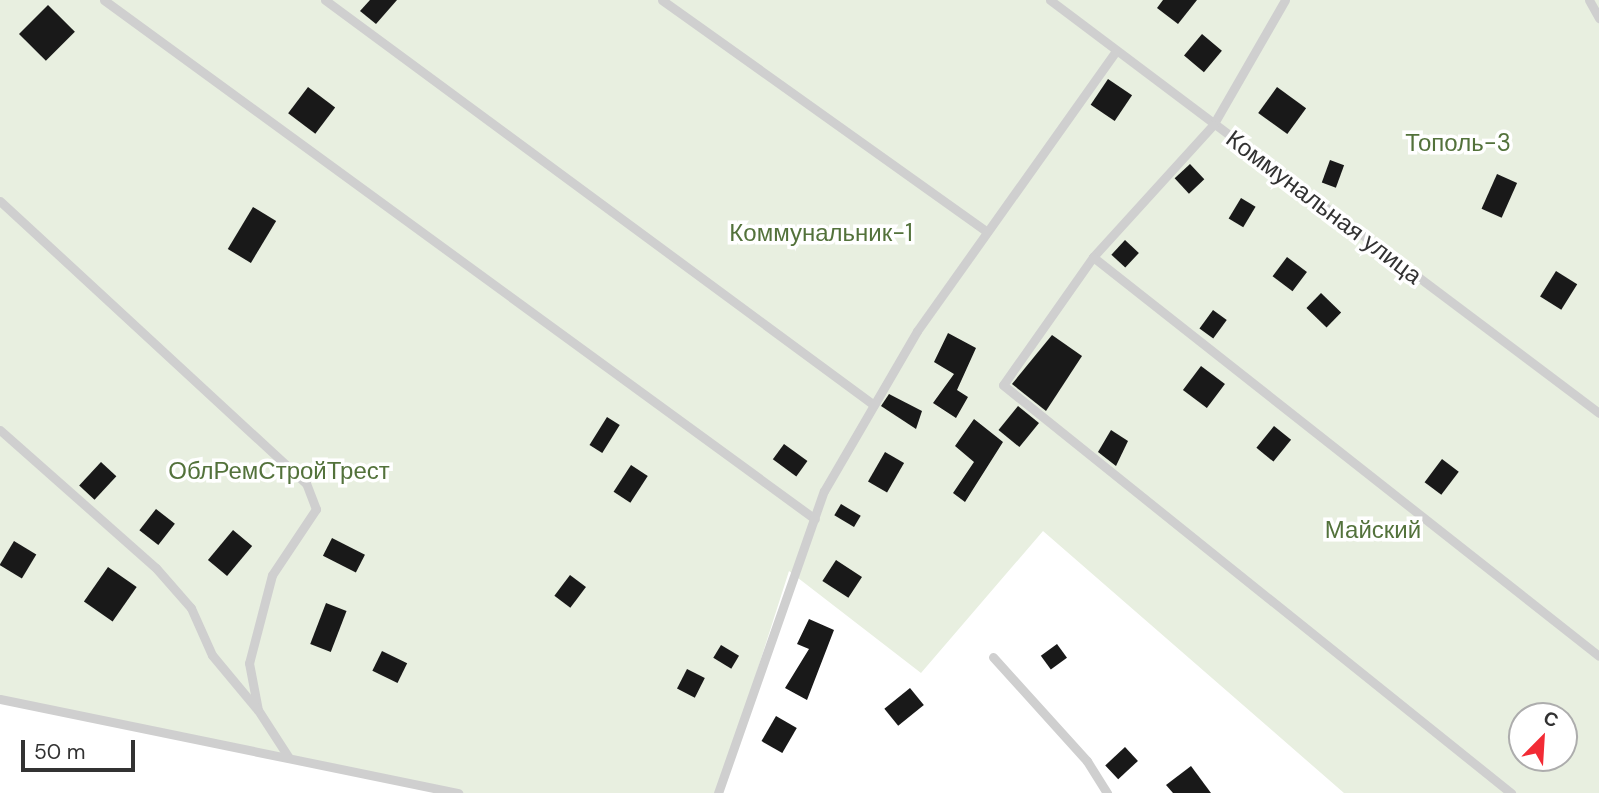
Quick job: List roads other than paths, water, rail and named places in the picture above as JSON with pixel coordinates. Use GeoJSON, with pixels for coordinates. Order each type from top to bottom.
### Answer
{"type":"FeatureCollection","features":[{"type":"Feature","properties":{"kind":"lane"},"geometry":{"type":"LineString","coordinates":[[104,0],[815,519]]}},
{"type":"Feature","properties":{"kind":"lane"},"geometry":{"type":"LineString","coordinates":[[325,0],[874,405]]}},
{"type":"Feature","properties":{"kind":"lane"},"geometry":{"type":"LineString","coordinates":[[662,0],[987,232]]}},
{"type":"Feature","properties":{"kind":"lane","name":"Коммунальная улица"},"geometry":{"type":"LineString","coordinates":[[1050,0],[1115,52],[1599,413]]}},
{"type":"Feature","properties":{"kind":"lane"},"geometry":{"type":"LineString","coordinates":[[1285,0],[1213,125],[1093,257],[1003,384],[1511,793]]}},
{"type":"Feature","properties":{"kind":"lane"},"geometry":{"type":"LineString","coordinates":[[1589,0],[1599,18]]}},
{"type":"Feature","properties":{"kind":"lane"},"geometry":{"type":"LineString","coordinates":[[718,793],[815,519],[874,405],[987,232],[1115,52]]}},
{"type":"Feature","properties":{"kind":"lane"},"geometry":{"type":"LineString","coordinates":[[0,201],[306,483],[316,509],[272,575],[249,663],[258,710]]}},
{"type":"Feature","properties":{"kind":"lane"},"geometry":{"type":"LineString","coordinates":[[1093,257],[1599,656]]}},
{"type":"Feature","properties":{"kind":"lane"},"geometry":{"type":"LineString","coordinates":[[0,430],[156,568],[191,608],[212,655],[258,710],[289,758]]}},
{"type":"Feature","properties":{"kind":"lane"},"geometry":{"type":"LineString","coordinates":[[993,657],[1087,761],[1107,793]]}},
{"type":"Feature","properties":{"kind":"lane"},"geometry":{"type":"LineString","coordinates":[[0,699],[289,758],[410,788],[458,793]]}},
{"type":"Feature","properties":{"kind":"park label","name":"Тополь-3"},"geometry":{"type":"Point","coordinates":[1458,143]}},
{"type":"Feature","properties":{"kind":"park label","name":"Коммунальник-1"},"geometry":{"type":"Point","coordinates":[821,233]}},
{"type":"Feature","properties":{"kind":"park label","name":"ОблРемСтройТрест"},"geometry":{"type":"Point","coordinates":[279,471]}},
{"type":"Feature","properties":{"kind":"park label","name":"Майский"},"geometry":{"type":"Point","coordinates":[1373,530]}}]}
